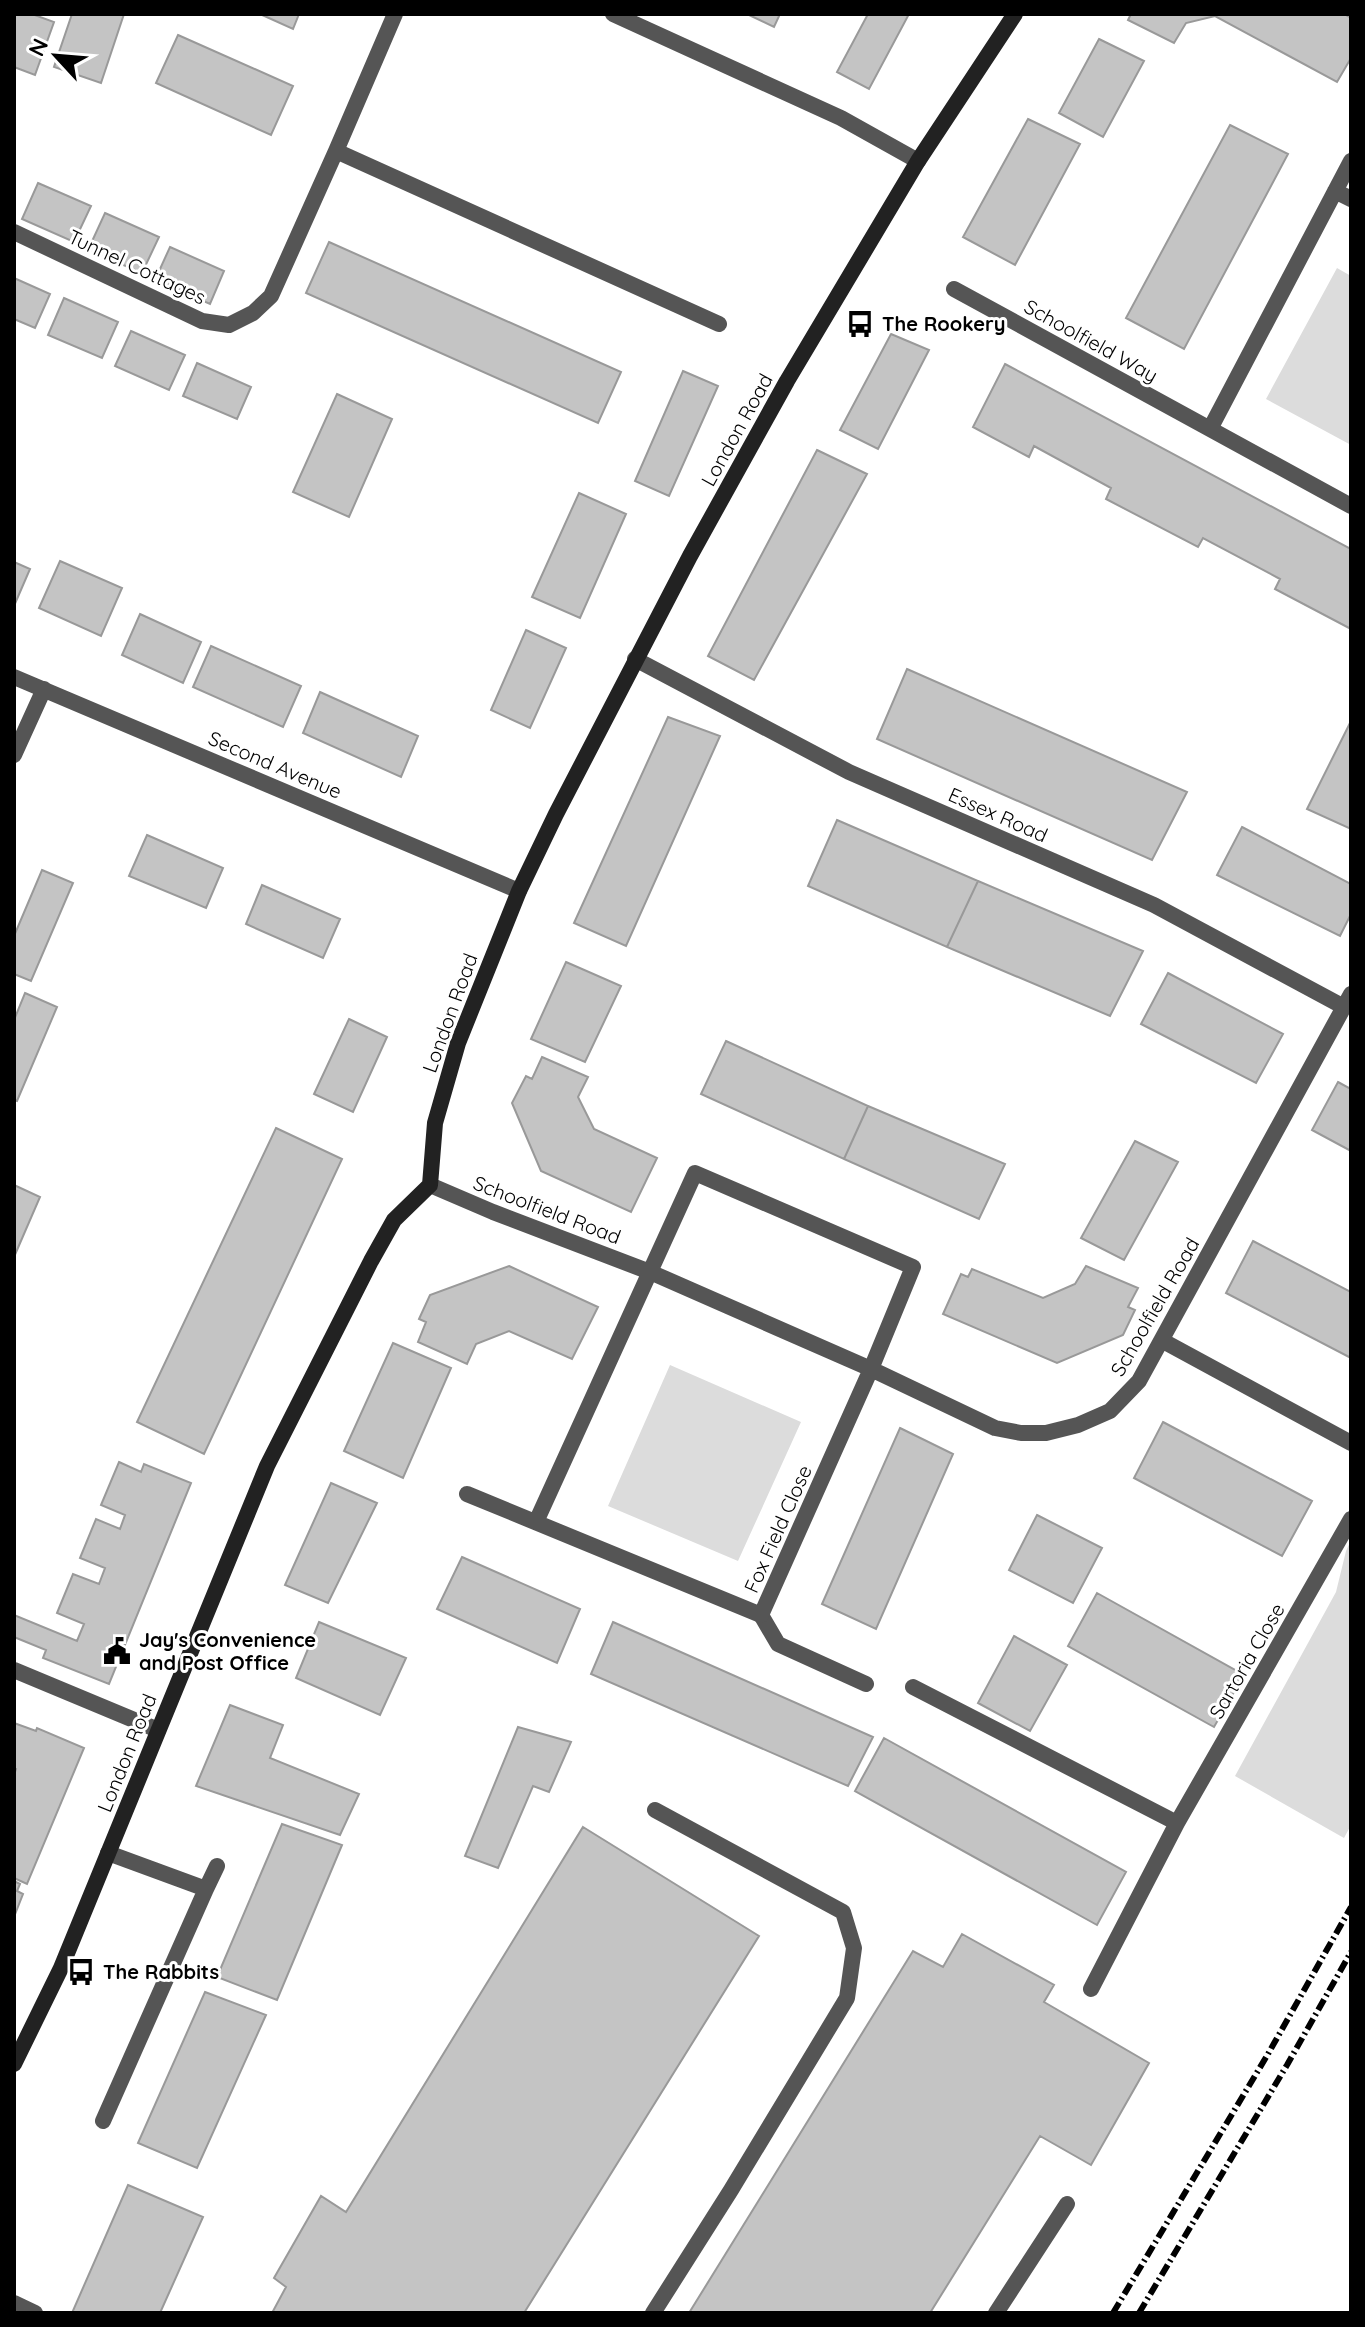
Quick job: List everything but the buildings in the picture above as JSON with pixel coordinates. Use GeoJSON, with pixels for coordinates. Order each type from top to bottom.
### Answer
{"type":"FeatureCollection","features":[{"type":"Feature","properties":{"kind":"street","name":"Tunnel Cottages"},"geometry":{"type":"LineString","coordinates":[[14,232],[202,321],[229,325],[253,313],[271,296],[395,14]]}},
{"type":"Feature","properties":{"kind":"street"},"geometry":{"type":"LineString","coordinates":[[613,14],[841,118],[918,161]]}},
{"type":"Feature","properties":{"kind":"street","name":"London Road"},"geometry":{"type":"LineString","coordinates":[[14,2064],[61,1968],[267,1466],[394,1220],[430,1185],[435,1123],[447,1079],[488,965],[556,814],[635,659],[787,381],[918,161],[1015,14]]}},
{"type":"Feature","properties":{"kind":"street"},"geometry":{"type":"LineString","coordinates":[[336,151],[719,324]]}},
{"type":"Feature","properties":{"kind":"street"},"geometry":{"type":"LineString","coordinates":[[1210,429],[1351,161]]}},
{"type":"Feature","properties":{"kind":"street"},"geometry":{"type":"LineString","coordinates":[[1335,191],[1351,199]]}},
{"type":"Feature","properties":{"kind":"street","name":"Schoolfield Way"},"geometry":{"type":"LineString","coordinates":[[954,289],[1351,506]]}},
{"type":"Feature","properties":{"kind":"street","name":"Essex Road"},"geometry":{"type":"LineString","coordinates":[[635,659],[849,772],[1154,905],[1348,1000]]}},
{"type":"Feature","properties":{"kind":"street","name":"Second Avenue"},"geometry":{"type":"LineString","coordinates":[[14,677],[519,891]]}},
{"type":"Feature","properties":{"kind":"street"},"geometry":{"type":"LineString","coordinates":[[14,755],[44,689]]}},
{"type":"Feature","properties":{"kind":"street","name":"Schoolfield Road"},"geometry":{"type":"LineString","coordinates":[[430,1185],[650,1272],[871,1369],[995,1428],[1021,1433],[1046,1433],[1078,1425],[1110,1411],[1139,1381],[1348,1000]]}},
{"type":"Feature","properties":{"kind":"street"},"geometry":{"type":"LineString","coordinates":[[536,1522],[695,1173],[913,1267],[871,1369]]}},
{"type":"Feature","properties":{"kind":"street"},"geometry":{"type":"LineString","coordinates":[[1163,1341],[1351,1443]]}},
{"type":"Feature","properties":{"kind":"street","name":"Fox Field Close"},"geometry":{"type":"LineString","coordinates":[[467,1494],[761,1615],[871,1369]]}},
{"type":"Feature","properties":{"kind":"street","name":"Sartoria Close"},"geometry":{"type":"LineString","coordinates":[[1091,1989],[1177,1823],[1351,1519]]}},
{"type":"Feature","properties":{"kind":"street"},"geometry":{"type":"LineString","coordinates":[[761,1615],[778,1644],[866,1684]]}},
{"type":"Feature","properties":{"kind":"street"},"geometry":{"type":"LineString","coordinates":[[14,1670],[158,1730]]}},
{"type":"Feature","properties":{"kind":"street"},"geometry":{"type":"LineString","coordinates":[[913,1687],[1177,1823]]}},
{"type":"Feature","properties":{"kind":"street"},"geometry":{"type":"LineString","coordinates":[[653,2313],[847,1998],[854,1948],[843,1912],[655,1810]]}},
{"type":"Feature","properties":{"kind":"street"},"geometry":{"type":"LineString","coordinates":[[108,1853],[206,1889]]}},
{"type":"Feature","properties":{"kind":"street"},"geometry":{"type":"LineString","coordinates":[[103,2121],[217,1866]]}},
{"type":"Feature","properties":{"kind":"street"},"geometry":{"type":"LineString","coordinates":[[996,2313],[1067,2204]]}},
{"type":"Feature","properties":{"kind":"street"},"geometry":{"type":"LineString","coordinates":[[14,2303],[35,2313]]}},
{"type":"Feature","properties":{"kind":"shaded area"},"geometry":{"type":"Polygon","coordinates":[[[1337,268],[1351,276],[1351,445],[1266,399],[1337,268]]]}},
{"type":"Feature","properties":{"kind":"shaded area"},"geometry":{"type":"Polygon","coordinates":[[[670,1365],[801,1422],[738,1561],[608,1506],[670,1365]]]}},
{"type":"Feature","properties":{"kind":"shaded area"},"geometry":{"type":"Polygon","coordinates":[[[1351,1540],[1351,1825],[1344,1838],[1235,1776],[1336,1592],[1351,1540]]]}},
{"type":"Feature","properties":{"kind":"railway"},"geometry":{"type":"LineString","coordinates":[[1113,2313],[1268,2054],[1351,1907]]}},
{"type":"Feature","properties":{"kind":"railway"},"geometry":{"type":"LineString","coordinates":[[1139,2313],[1351,1952]]}},
{"type":"Feature","properties":{"kind":"place","name":"The Rookery"},"geometry":{"type":"Point","coordinates":[860,324]}},
{"type":"Feature","properties":{"kind":"place","name":"Jay's Convenience and Post Office"},"geometry":{"type":"Point","coordinates":[117,1651]}},
{"type":"Feature","properties":{"kind":"place","name":"The Rabbits"},"geometry":{"type":"Point","coordinates":[81,1972]}}]}
